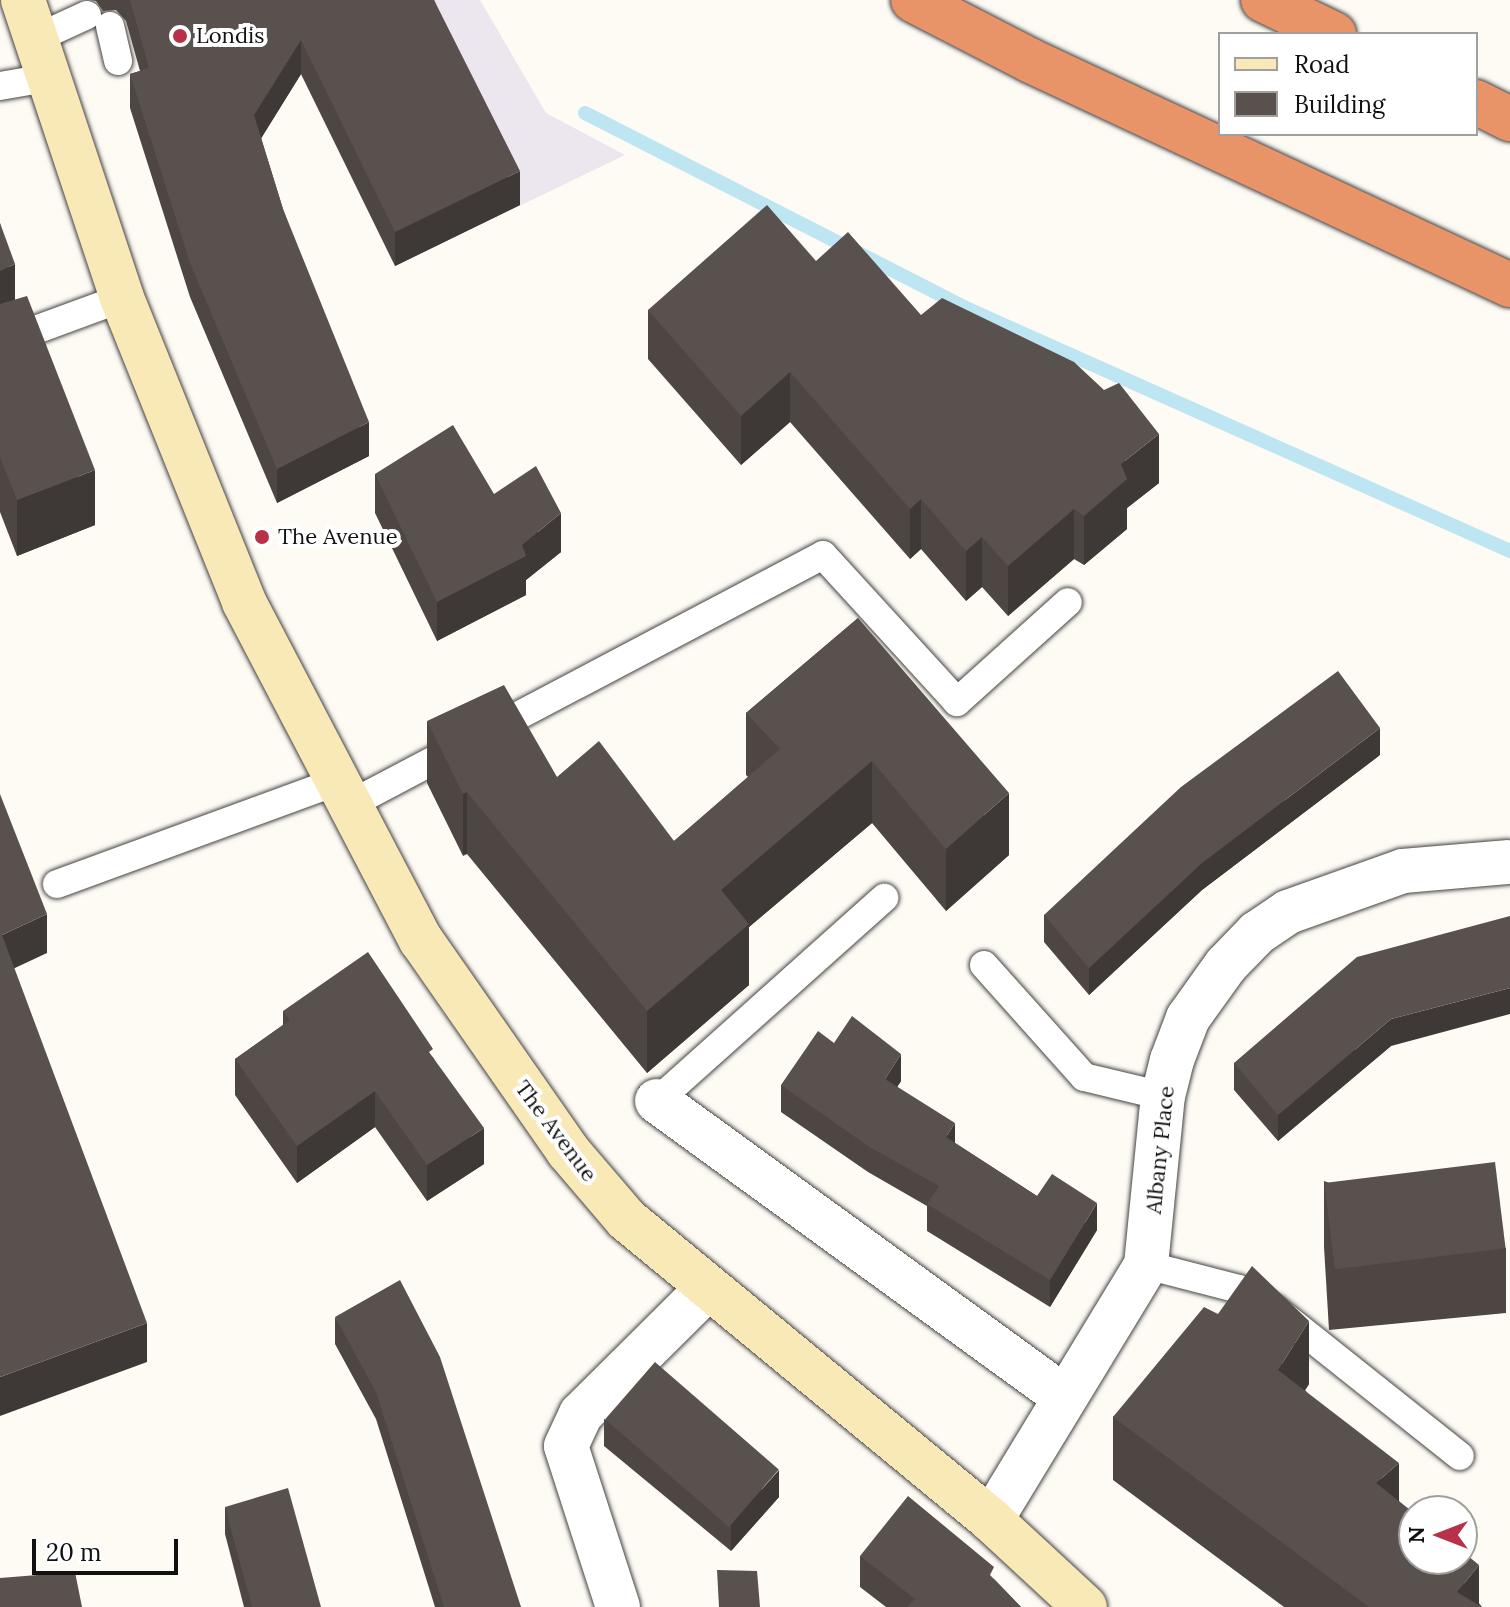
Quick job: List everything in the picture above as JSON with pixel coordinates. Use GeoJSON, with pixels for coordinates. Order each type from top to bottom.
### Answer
{"type":"FeatureCollection","features":[{"type":"Feature","properties":{"kind":"highway"},"geometry":{"type":"LineString","coordinates":[[913,0],[1057,74],[1510,285]]}},
{"type":"Feature","properties":{"kind":"highway"},"geometry":{"type":"LineString","coordinates":[[1263,0],[1330,32]]}},
{"type":"Feature","properties":{"kind":"highway"},"geometry":{"type":"LineString","coordinates":[[1478,103],[1510,119]]}},
{"type":"Feature","properties":{"kind":"main road","name":"The Avenue"},"geometry":{"type":"LineString","coordinates":[[37,38],[122,298],[244,602],[341,794],[421,940],[568,1151],[626,1219],[991,1520],[1085,1607]]}},
{"type":"Feature","properties":{"kind":"street","name":"Albany Place"},"geometry":{"type":"LineString","coordinates":[[991,1520],[1063,1396],[1146,1265],[1163,1096],[1188,1018],[1257,933],[1288,912],[1403,871],[1508,862]]}},
{"type":"Feature","properties":{"kind":"street"},"geometry":{"type":"LineString","coordinates":[[657,1101],[1063,1396]]}},
{"type":"Feature","properties":{"kind":"street"},"geometry":{"type":"LineString","coordinates":[[618,1607],[566,1446],[581,1414],[708,1288]]}},
{"type":"Feature","properties":{"kind":"lane"},"geometry":{"type":"LineString","coordinates":[[0,86],[37,38],[99,21],[118,61]]}},
{"type":"Feature","properties":{"kind":"lane"},"geometry":{"type":"LineString","coordinates":[[0,343],[122,298]]}},
{"type":"Feature","properties":{"kind":"lane"},"geometry":{"type":"LineString","coordinates":[[57,884],[341,794],[823,555],[957,702],[1068,602]]}},
{"type":"Feature","properties":{"kind":"lane"},"geometry":{"type":"LineString","coordinates":[[657,1101],[884,898]]}},
{"type":"Feature","properties":{"kind":"lane"},"geometry":{"type":"LineString","coordinates":[[984,965],[1084,1077],[1163,1096]]}},
{"type":"Feature","properties":{"kind":"lane"},"geometry":{"type":"LineString","coordinates":[[1146,1265],[1239,1289],[1275,1309],[1460,1456]]}},
{"type":"Feature","properties":{"kind":"shaded area"},"geometry":{"type":"Polygon","coordinates":[[[264,0],[480,0],[546,113],[625,155],[395,266],[264,0]]]}},
{"type":"Feature","properties":{"kind":"building"},"geometry":{"type":"Polygon","coordinates":[[[130,0],[434,0],[520,171],[395,232],[301,40],[254,115],[283,209],[369,422],[277,469],[190,263],[130,74],[149,68],[130,0]]]}},
{"type":"Feature","properties":{"kind":"building"},"geometry":{"type":"Polygon","coordinates":[[[767,205],[816,261],[848,232],[921,315],[942,298],[1074,362],[1104,390],[1119,383],[1159,434],[1121,464],[1127,479],[1084,516],[1074,509],[1008,566],[982,537],[966,551],[921,499],[910,509],[790,372],[741,416],[648,310],[767,205]]]}},
{"type":"Feature","properties":{"kind":"building"},"geometry":{"type":"Polygon","coordinates":[[[0,223],[15,264],[0,271],[0,223]]]}},
{"type":"Feature","properties":{"kind":"building"},"geometry":{"type":"Polygon","coordinates":[[[27,296],[95,470],[17,500],[0,457],[0,304],[27,296]]]}},
{"type":"Feature","properties":{"kind":"building"},"geometry":{"type":"Polygon","coordinates":[[[453,425],[494,494],[536,466],[561,513],[522,545],[526,556],[437,602],[375,474],[453,425]]]}},
{"type":"Feature","properties":{"kind":"building"},"geometry":{"type":"Polygon","coordinates":[[[858,618],[1009,793],[946,849],[872,761],[721,890],[749,924],[647,1011],[467,792],[463,794],[427,721],[504,685],[557,777],[599,741],[674,841],[780,749],[746,713],[858,618]]]}},
{"type":"Feature","properties":{"kind":"building"},"geometry":{"type":"Polygon","coordinates":[[[1338,671],[1380,728],[1202,863],[1089,968],[1044,915],[1181,787],[1338,671]]]}},
{"type":"Feature","properties":{"kind":"building"},"geometry":{"type":"Polygon","coordinates":[[[0,794],[47,914],[2,935],[147,1323],[0,1377],[0,794]]]}},
{"type":"Feature","properties":{"kind":"building"},"geometry":{"type":"Polygon","coordinates":[[[1510,916],[1510,988],[1391,1019],[1278,1115],[1234,1063],[1357,957],[1510,916]]]}},
{"type":"Feature","properties":{"kind":"building"},"geometry":{"type":"Polygon","coordinates":[[[368,952],[433,1049],[429,1052],[484,1128],[427,1165],[375,1091],[297,1146],[235,1059],[290,1020],[283,1011],[368,952]]]}},
{"type":"Feature","properties":{"kind":"building"},"geometry":{"type":"Polygon","coordinates":[[[852,1016],[901,1054],[885,1079],[955,1123],[946,1137],[1037,1196],[1052,1174],[1097,1203],[1050,1280],[927,1204],[939,1186],[868,1146],[781,1085],[818,1031],[834,1043],[852,1016]]]}},
{"type":"Feature","properties":{"kind":"building"},"geometry":{"type":"Polygon","coordinates":[[[1495,1162],[1506,1248],[1335,1269],[1324,1183],[1495,1162]]]}},
{"type":"Feature","properties":{"kind":"building"},"geometry":{"type":"Polygon","coordinates":[[[1252,1266],[1309,1321],[1278,1370],[1399,1463],[1376,1483],[1398,1500],[1398,1575],[1471,1575],[1457,1592],[1482,1607],[1369,1607],[1113,1417],[1204,1307],[1218,1314],[1252,1266]]]}},
{"type":"Feature","properties":{"kind":"building"},"geometry":{"type":"Polygon","coordinates":[[[400,1280],[440,1357],[521,1607],[444,1607],[376,1392],[335,1317],[400,1280]]]}},
{"type":"Feature","properties":{"kind":"building"},"geometry":{"type":"Polygon","coordinates":[[[655,1362],[779,1470],[729,1527],[605,1419],[655,1362]]]}},
{"type":"Feature","properties":{"kind":"building"},"geometry":{"type":"Polygon","coordinates":[[[288,1488],[321,1607],[252,1607],[225,1507],[288,1488]]]}},
{"type":"Feature","properties":{"kind":"building"},"geometry":{"type":"Polygon","coordinates":[[[908,1496],[994,1567],[990,1575],[1021,1607],[907,1607],[915,1599],[860,1556],[908,1496]]]}},
{"type":"Feature","properties":{"kind":"building"},"geometry":{"type":"Polygon","coordinates":[[[717,1570],[757,1571],[760,1607],[719,1607],[717,1570]]]}},
{"type":"Feature","properties":{"kind":"building"},"geometry":{"type":"Polygon","coordinates":[[[75,1572],[82,1607],[0,1607],[0,1578],[75,1572]]]}},
{"type":"Feature","properties":{"kind":"waterway"},"geometry":{"type":"LineString","coordinates":[[585,113],[968,309],[1510,551]]}},
{"type":"Feature","properties":{"kind":"place","name":"Londis"},"geometry":{"type":"Point","coordinates":[180,36]}},
{"type":"Feature","properties":{"kind":"place","name":"The Avenue"},"geometry":{"type":"Point","coordinates":[262,537]}}]}
